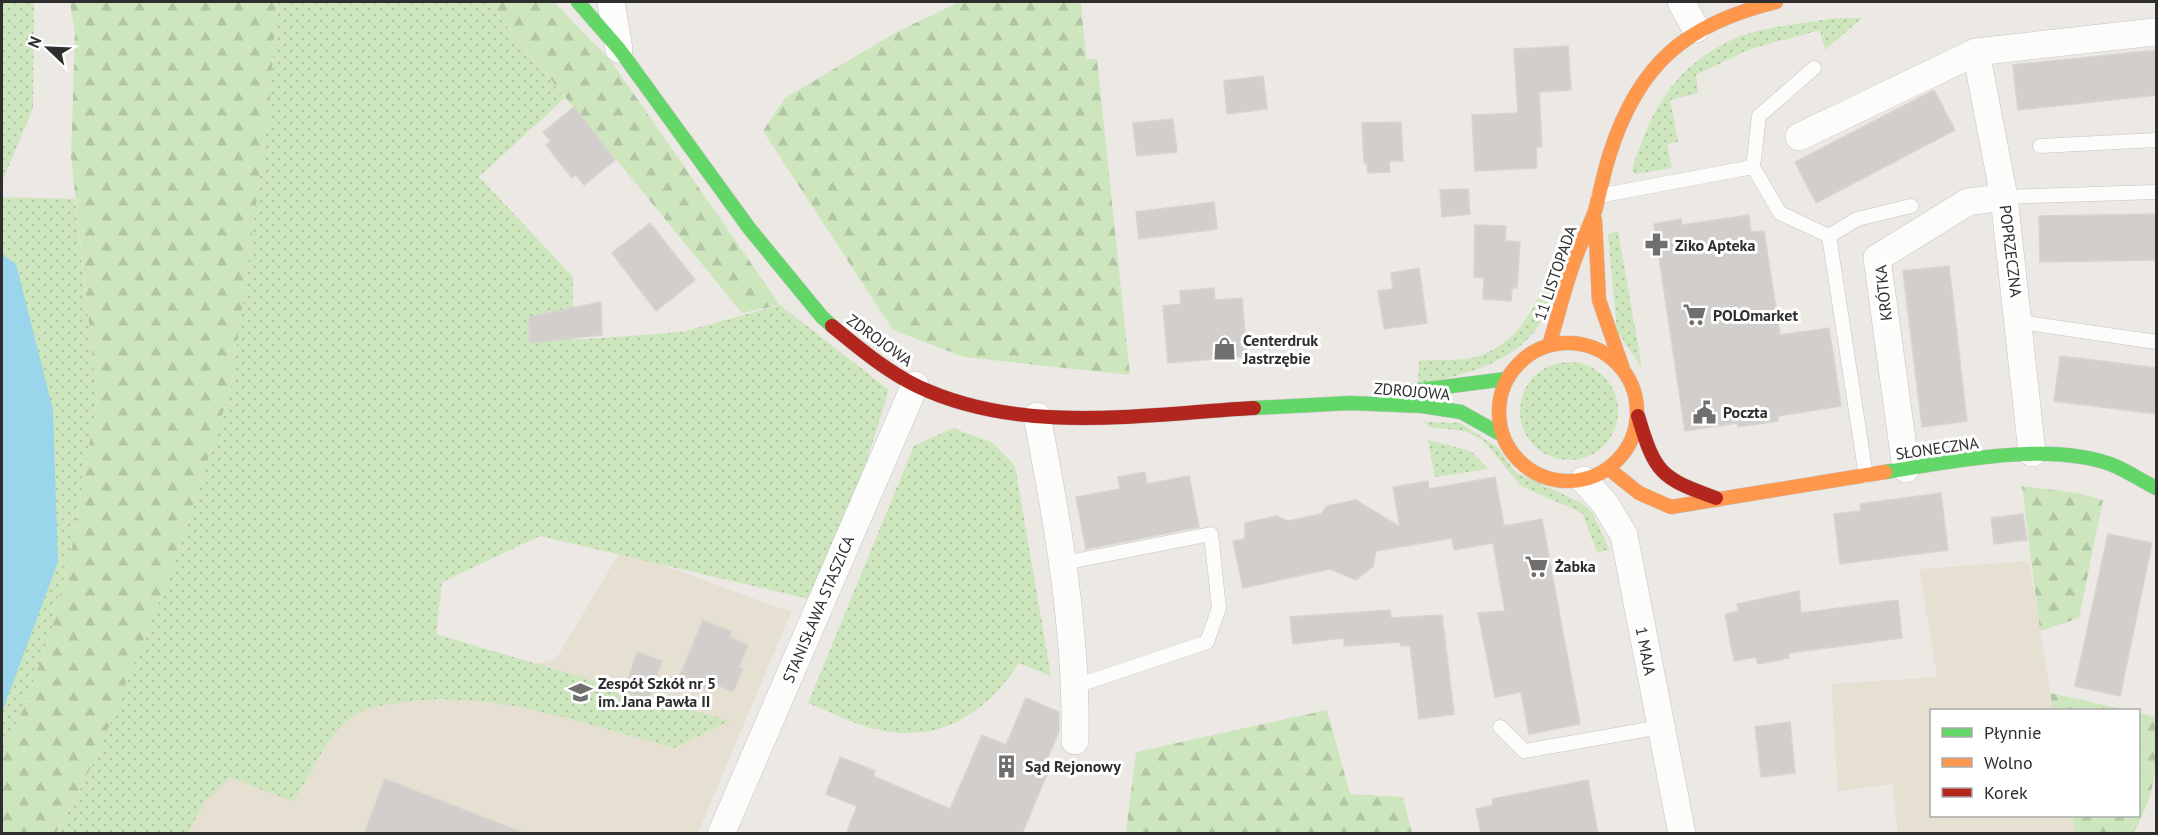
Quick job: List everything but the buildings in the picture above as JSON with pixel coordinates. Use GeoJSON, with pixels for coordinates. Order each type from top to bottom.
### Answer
{"type":"FeatureCollection","features":[{"type":"Feature","properties":{"kind":"main road","name":"ZDROJOWA"},"geometry":{"type":"LineString","coordinates":[[578,2],[619,49],[749,228],[822,317],[875,362],[915,385],[942,397],[1005,414],[1078,418],[1350,403],[1422,406],[1461,412],[1502,435]]}},
{"type":"Feature","properties":{"kind":"main road","name":"11 LISTOPADA"},"geometry":{"type":"LineString","coordinates":[[1549,345],[1571,269],[1594,213],[1612,145],[1626,112],[1645,79],[1667,51],[1696,29],[1736,13],[1776,2]]}},
{"type":"Feature","properties":{"kind":"main road","name":"11 LISTOPADA"},"geometry":{"type":"LineString","coordinates":[[1594,213],[1600,239],[1597,286],[1603,321],[1623,369]]}},
{"type":"Feature","properties":{"kind":"main road"},"geometry":{"type":"LineString","coordinates":[[1570,342],[1590,345],[1608,355],[1623,369],[1634,391],[1638,416],[1634,436],[1623,454],[1609,469],[1584,480],[1564,482],[1544,477],[1519,460],[1502,435],[1498,416],[1500,397],[1506,379],[1517,364],[1532,352],[1549,345],[1570,342]]}},
{"type":"Feature","properties":{"kind":"main road","name":"ZDROJOWA"},"geometry":{"type":"LineString","coordinates":[[1350,403],[1407,391],[1506,379]]}},
{"type":"Feature","properties":{"kind":"main road","name":"SŁONECZNA"},"geometry":{"type":"LineString","coordinates":[[1638,416],[1652,465],[1673,483],[1718,499]]}},
{"type":"Feature","properties":{"kind":"main road","name":"SŁONECZNA"},"geometry":{"type":"LineString","coordinates":[[1609,469],[1639,493],[1671,507],[1906,469],[2032,453],[2083,458],[2114,466],[2157,488]]}},
{"type":"Feature","properties":{"kind":"street"},"geometry":{"type":"LineString","coordinates":[[611,2],[619,49]]}},
{"type":"Feature","properties":{"kind":"street"},"geometry":{"type":"LineString","coordinates":[[1681,2],[1696,29]]}},
{"type":"Feature","properties":{"kind":"street"},"geometry":{"type":"LineString","coordinates":[[1799,137],[1976,51],[2154,32]]}},
{"type":"Feature","properties":{"kind":"street","name":"POPRZECZNA"},"geometry":{"type":"LineString","coordinates":[[1976,51],[2004,197],[2020,322],[2032,453]]}},
{"type":"Feature","properties":{"kind":"street","name":"KRÓTKA"},"geometry":{"type":"LineString","coordinates":[[1906,469],[1877,258],[1968,202],[2004,197]]}},
{"type":"Feature","properties":{"kind":"street","name":"STANISŁAWA STASZICA"},"geometry":{"type":"LineString","coordinates":[[721,834],[915,385]]}},
{"type":"Feature","properties":{"kind":"street"},"geometry":{"type":"LineString","coordinates":[[1037,416],[1064,563],[1076,686],[1075,741]]}},
{"type":"Feature","properties":{"kind":"street","name":"1 MAJA"},"geometry":{"type":"LineString","coordinates":[[1584,480],[1606,505],[1624,535],[1682,834]]}},
{"type":"Feature","properties":{"kind":"lane"},"geometry":{"type":"LineString","coordinates":[[1814,68],[1759,116],[1753,167],[1780,213],[1829,236]]}},
{"type":"Feature","properties":{"kind":"lane"},"geometry":{"type":"LineString","coordinates":[[2040,146],[2157,140]]}},
{"type":"Feature","properties":{"kind":"lane"},"geometry":{"type":"LineString","coordinates":[[1598,196],[1753,167]]}},
{"type":"Feature","properties":{"kind":"lane"},"geometry":{"type":"LineString","coordinates":[[2004,197],[2157,192]]}},
{"type":"Feature","properties":{"kind":"lane"},"geometry":{"type":"LineString","coordinates":[[1829,236],[1857,219],[1911,206]]}},
{"type":"Feature","properties":{"kind":"lane"},"geometry":{"type":"LineString","coordinates":[[1829,236],[1866,476]]}},
{"type":"Feature","properties":{"kind":"lane"},"geometry":{"type":"LineString","coordinates":[[2020,322],[2157,342]]}},
{"type":"Feature","properties":{"kind":"lane"},"geometry":{"type":"LineString","coordinates":[[1064,563],[1211,534],[1219,608],[1207,642],[1076,686]]}},
{"type":"Feature","properties":{"kind":"lane"},"geometry":{"type":"LineString","coordinates":[[1500,727],[1524,751],[1661,727]]}},
{"type":"Feature","properties":{"kind":"shaded area","name":"Zespół Szkół nr 5 im. Jana Pawła II"},"geometry":{"type":"Polygon","coordinates":[[[621,550],[791,612],[698,833],[178,834],[248,724],[556,659],[621,550]]]}},
{"type":"Feature","properties":{"kind":"shaded area"},"geometry":{"type":"Polygon","coordinates":[[[2029,561],[2053,709],[1930,709],[1930,817],[2072,817],[2075,833],[1898,833],[1892,784],[1838,791],[1831,684],[1937,677],[1919,569],[2029,561]]]}},
{"type":"Feature","properties":{"kind":"green space"},"geometry":{"type":"Polygon","coordinates":[[[2,2],[34,2],[33,108],[2,182],[2,2]]]}},
{"type":"Feature","properties":{"kind":"green space"},"geometry":{"type":"Polygon","coordinates":[[[70,2],[276,2],[270,104],[231,387],[176,559],[97,756],[56,833],[2,833],[2,751],[23,710],[51,631],[72,547],[97,399],[71,156],[75,34],[70,2]]]}},
{"type":"Feature","properties":{"kind":"green space"},"geometry":{"type":"Polygon","coordinates":[[[276,2],[487,2],[565,98],[479,177],[573,277],[573,340],[682,332],[780,305],[889,390],[822,602],[540,536],[442,582],[436,634],[729,721],[674,748],[570,719],[499,704],[464,700],[428,700],[382,706],[362,711],[344,723],[320,755],[294,802],[230,777],[204,803],[188,833],[56,834],[97,756],[176,559],[231,387],[270,104],[276,2]]]}},
{"type":"Feature","properties":{"kind":"green space"},"geometry":{"type":"Polygon","coordinates":[[[487,2],[554,2],[611,61],[780,305],[742,313],[487,2]]]}},
{"type":"Feature","properties":{"kind":"green space"},"geometry":{"type":"Polygon","coordinates":[[[955,2],[1081,2],[1086,59],[1097,59],[1130,375],[964,357],[893,330],[763,131],[785,98],[895,33],[955,2]]]}},
{"type":"Feature","properties":{"kind":"green space"},"geometry":{"type":"Polygon","coordinates":[[[1836,18],[1862,18],[1825,50],[1820,30],[1750,49],[1696,75],[1698,93],[1670,100],[1678,142],[1667,144],[1672,168],[1635,174],[1632,170],[1639,148],[1657,109],[1668,91],[1697,61],[1715,49],[1747,34],[1836,18]]]}},
{"type":"Feature","properties":{"kind":"green space"},"geometry":{"type":"Polygon","coordinates":[[[2,197],[75,199],[97,399],[72,547],[51,631],[23,710],[2,751],[2,197]]]}},
{"type":"Feature","properties":{"kind":"green space"},"geometry":{"type":"Polygon","coordinates":[[[1618,231],[1642,368],[1617,331],[1608,234],[1618,231]]]}},
{"type":"Feature","properties":{"kind":"green space"},"geometry":{"type":"Polygon","coordinates":[[[1563,243],[1550,301],[1541,321],[1529,337],[1497,361],[1478,369],[1418,385],[1419,361],[1472,358],[1496,348],[1510,337],[1532,309],[1563,243]]]}},
{"type":"Feature","properties":{"kind":"green space"},"geometry":{"type":"Polygon","coordinates":[[[1569,362],[1588,366],[1603,377],[1614,392],[1618,411],[1614,430],[1603,445],[1588,456],[1569,460],[1550,456],[1535,445],[1524,430],[1520,411],[1524,392],[1535,377],[1550,366],[1569,362]]]}},
{"type":"Feature","properties":{"kind":"green space"},"geometry":{"type":"Polygon","coordinates":[[[1424,422],[1461,423],[1498,448],[1515,472],[1582,503],[1593,514],[1610,550],[1597,552],[1582,513],[1521,486],[1483,440],[1465,431],[1429,427],[1424,422]]]}},
{"type":"Feature","properties":{"kind":"green space"},"geometry":{"type":"Polygon","coordinates":[[[953,428],[993,443],[1015,466],[1051,676],[1019,663],[995,694],[980,707],[948,726],[930,731],[890,732],[848,720],[808,703],[914,446],[953,428]]]}},
{"type":"Feature","properties":{"kind":"green space"},"geometry":{"type":"Polygon","coordinates":[[[1428,440],[1471,451],[1488,469],[1435,477],[1428,440]]]}},
{"type":"Feature","properties":{"kind":"green space"},"geometry":{"type":"Polygon","coordinates":[[[2022,486],[2077,493],[2103,500],[2079,618],[2040,631],[2022,486]]]}},
{"type":"Feature","properties":{"kind":"green space"},"geometry":{"type":"Polygon","coordinates":[[[2050,693],[2122,709],[2053,709],[2050,693]]]}},
{"type":"Feature","properties":{"kind":"green space"},"geometry":{"type":"Polygon","coordinates":[[[1327,710],[1350,794],[1403,797],[1412,833],[1126,833],[1136,752],[1327,710]]]}},
{"type":"Feature","properties":{"kind":"green space"},"geometry":{"type":"Polygon","coordinates":[[[2140,713],[2156,717],[2154,777],[2147,804],[2133,833],[2075,833],[2072,817],[2140,817],[2140,713]]]}},
{"type":"Feature","properties":{"kind":"water"},"geometry":{"type":"Polygon","coordinates":[[[2,254],[16,264],[53,410],[58,562],[2,712],[2,254]]]}},
{"type":"Feature","properties":{"kind":"traffic: fast"},"geometry":{"type":"LineString","coordinates":[[578,2],[619,49],[749,228],[822,317],[832,326]]}},
{"type":"Feature","properties":{"kind":"traffic: fast"},"geometry":{"type":"LineString","coordinates":[[1404,392],[1506,379]]}},
{"type":"Feature","properties":{"kind":"traffic: fast"},"geometry":{"type":"LineString","coordinates":[[1254,408],[1350,403],[1422,406],[1461,412],[1502,435]]}},
{"type":"Feature","properties":{"kind":"traffic: fast"},"geometry":{"type":"LineString","coordinates":[[1885,472],[2001,456],[2062,455],[2090,458],[2115,466],[2156,488]]}},
{"type":"Feature","properties":{"kind":"traffic: slow"},"geometry":{"type":"LineString","coordinates":[[1549,345],[1570,272],[1595,211],[1610,153],[1636,95],[1652,71],[1670,52],[1692,36],[1716,22],[1776,2]]}},
{"type":"Feature","properties":{"kind":"traffic: slow"},"geometry":{"type":"LineString","coordinates":[[1595,220],[1599,300],[1623,369]]}},
{"type":"Feature","properties":{"kind":"traffic: slow"},"geometry":{"type":"LineString","coordinates":[[1568,343],[1595,348],[1607,354],[1617,363],[1626,373],[1632,385],[1637,412],[1632,439],[1626,451],[1617,461],[1607,470],[1595,476],[1568,481],[1541,476],[1529,470],[1519,461],[1510,451],[1504,439],[1499,412],[1504,385],[1510,373],[1519,363],[1529,354],[1541,348],[1568,343]]}},
{"type":"Feature","properties":{"kind":"traffic: slow"},"geometry":{"type":"LineString","coordinates":[[1609,469],[1639,493],[1671,507],[1885,472]]}},
{"type":"Feature","properties":{"kind":"traffic: jam"},"geometry":{"type":"LineString","coordinates":[[832,326],[884,366],[917,386],[957,402],[998,411],[1041,417],[1083,418],[1254,408]]}},
{"type":"Feature","properties":{"kind":"traffic: jam"},"geometry":{"type":"LineString","coordinates":[[1638,416],[1649,450],[1662,471],[1683,485],[1716,498]]}},
{"type":"Feature","properties":{"kind":"place","name":"Ziko Apteka"},"geometry":{"type":"Point","coordinates":[1657,245]}},
{"type":"Feature","properties":{"kind":"place","name":"POLOmarket"},"geometry":{"type":"Point","coordinates":[1695,315]}},
{"type":"Feature","properties":{"kind":"place","name":"Centerdruk Jastrzębie"},"geometry":{"type":"Point","coordinates":[1225,349]}},
{"type":"Feature","properties":{"kind":"place","name":"Poczta"},"geometry":{"type":"Point","coordinates":[1705,412]}},
{"type":"Feature","properties":{"kind":"place","name":"Żabka"},"geometry":{"type":"Point","coordinates":[1537,566]}},
{"type":"Feature","properties":{"kind":"place","name":"Zespół Szkół nr 5 im. Jana Pawła II"},"geometry":{"type":"Point","coordinates":[580,692]}},
{"type":"Feature","properties":{"kind":"place","name":"Sąd Rejonowy"},"geometry":{"type":"Point","coordinates":[1007,766]}}]}
